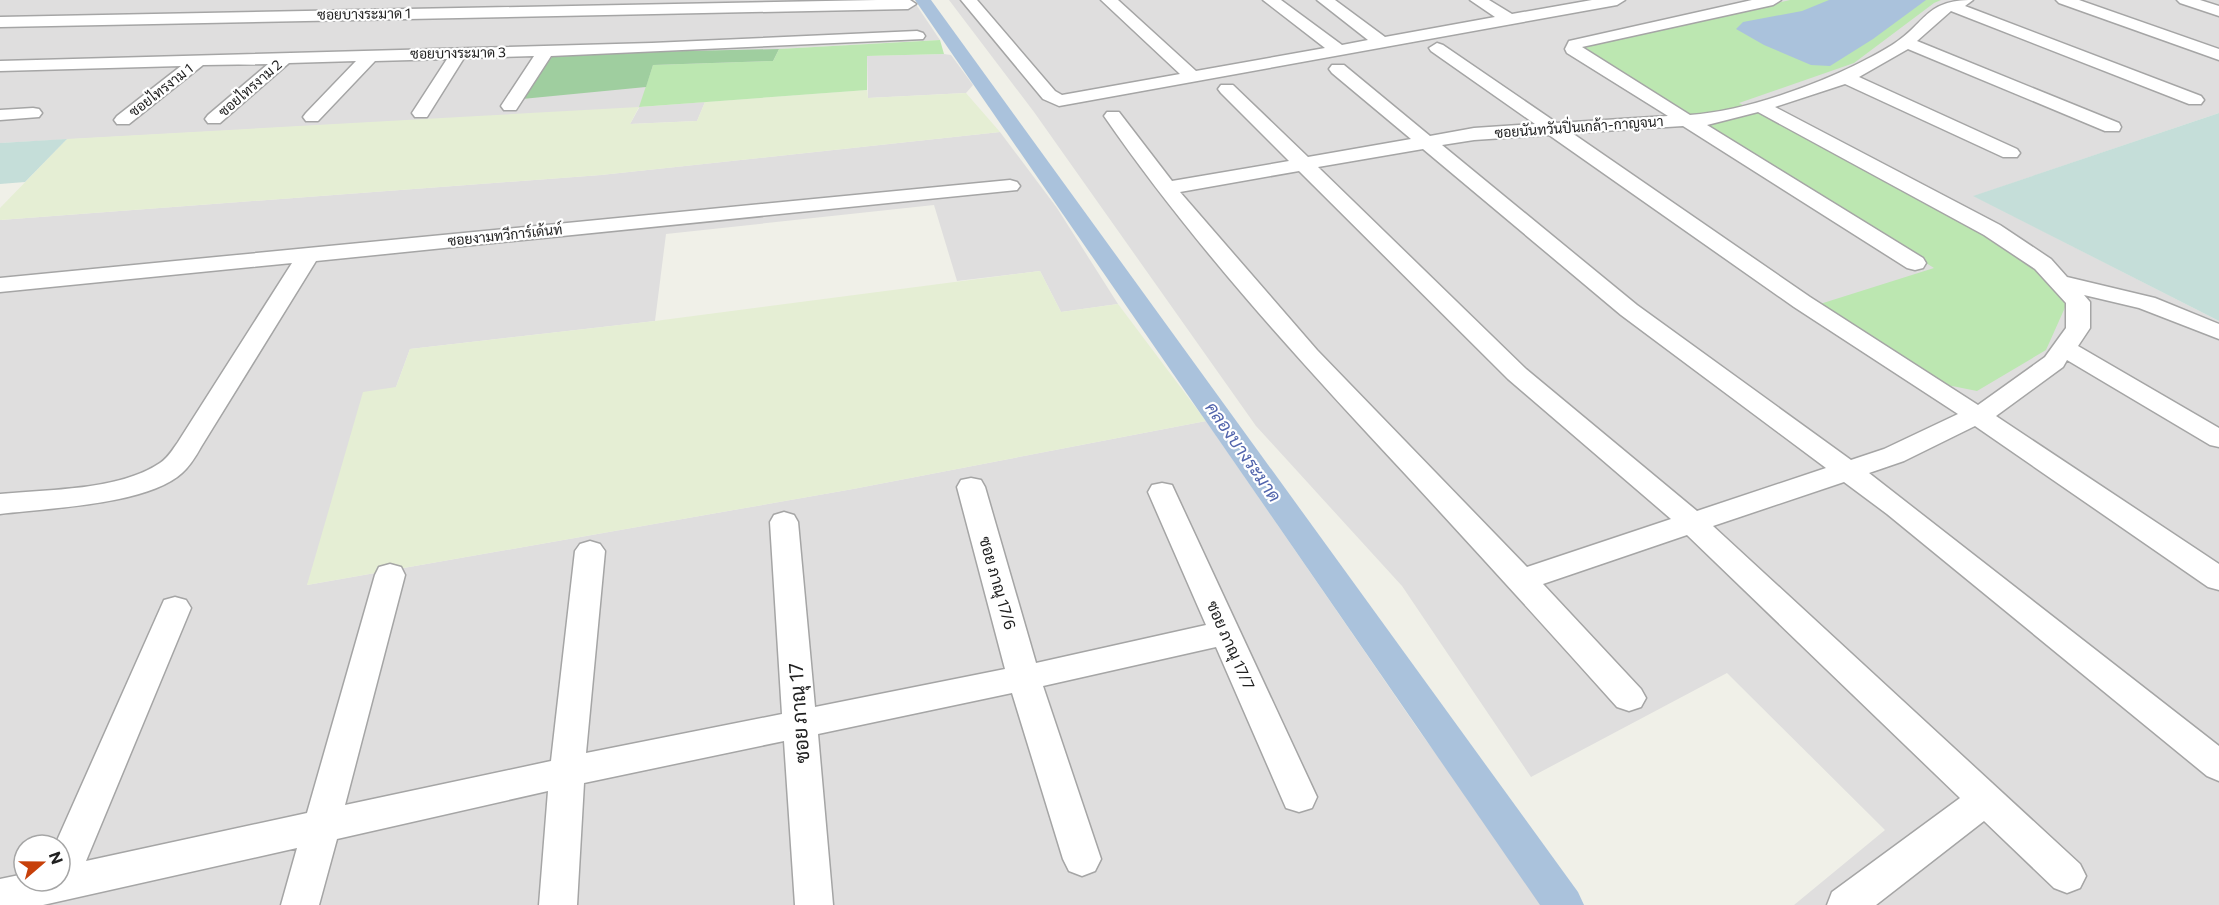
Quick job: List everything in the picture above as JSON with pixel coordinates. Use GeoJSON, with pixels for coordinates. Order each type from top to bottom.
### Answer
{"type":"FeatureCollection","features":[{"type":"Feature","properties":{"kind":"street"},"geometry":{"type":"LineString","coordinates":[[969,0],[1049,95],[1059,100],[1193,77],[1337,59],[1381,42],[1617,0]]}},
{"type":"Feature","properties":{"kind":"street"},"geometry":{"type":"LineString","coordinates":[[1109,0],[1193,77]]}},
{"type":"Feature","properties":{"kind":"street"},"geometry":{"type":"LineString","coordinates":[[1271,0],[1425,142],[1629,310],[1897,507],[2219,766]]}},
{"type":"Feature","properties":{"kind":"street"},"geometry":{"type":"LineString","coordinates":[[1325,0],[1381,42]]}},
{"type":"Feature","properties":{"kind":"street"},"geometry":{"type":"LineString","coordinates":[[1478,0],[1510,20]]}},
{"type":"Feature","properties":{"kind":"street"},"geometry":{"type":"LineString","coordinates":[[1773,0],[1575,44],[1573,49],[1915,263]]}},
{"type":"Feature","properties":{"kind":"street"},"geometry":{"type":"LineString","coordinates":[[2064,0],[2219,55]]}},
{"type":"Feature","properties":{"kind":"street"},"geometry":{"type":"LineString","coordinates":[[2185,0],[2219,11]]}},
{"type":"Feature","properties":{"kind":"street"},"geometry":{"type":"LineString","coordinates":[[1958,3],[2195,100]]}},
{"type":"Feature","properties":{"kind":"street","name":"ซอยนันทวันปิ่นเกล้า-กาญจนา"},"geometry":{"type":"LineString","coordinates":[[1167,188],[1474,134],[1707,119],[1760,105],[1845,77],[1906,42],[1941,10],[1958,3]]}},
{"type":"Feature","properties":{"kind":"street","name":"ซอยบางระมาด 1"},"geometry":{"type":"LineString","coordinates":[[0,22],[908,4]]}},
{"type":"Feature","properties":{"kind":"street","name":"ซอยบางระมาด 3"},"geometry":{"type":"LineString","coordinates":[[0,66],[546,51],[917,36]]}},
{"type":"Feature","properties":{"kind":"street"},"geometry":{"type":"LineString","coordinates":[[1906,42],[2112,127]]}},
{"type":"Feature","properties":{"kind":"street"},"geometry":{"type":"LineString","coordinates":[[1437,48],[1802,303],[1977,415],[2219,579]]}},
{"type":"Feature","properties":{"kind":"street"},"geometry":{"type":"LineString","coordinates":[[510,106],[546,51]]}},
{"type":"Feature","properties":{"kind":"street"},"geometry":{"type":"LineString","coordinates":[[421,113],[460,52]]}},
{"type":"Feature","properties":{"kind":"street"},"geometry":{"type":"LineString","coordinates":[[312,117],[371,55]]}},
{"type":"Feature","properties":{"kind":"street","name":"ซอยไทรงาม 2"},"geometry":{"type":"LineString","coordinates":[[214,119],[286,57]]}},
{"type":"Feature","properties":{"kind":"street","name":"ซอยไทรงาม 1"},"geometry":{"type":"LineString","coordinates":[[123,120],[200,60]]}},
{"type":"Feature","properties":{"kind":"street"},"geometry":{"type":"LineString","coordinates":[[1845,77],[2010,153]]}},
{"type":"Feature","properties":{"kind":"street"},"geometry":{"type":"LineString","coordinates":[[1227,89],[1517,374],[1668,500],[2067,876]]}},
{"type":"Feature","properties":{"kind":"street"},"geometry":{"type":"LineString","coordinates":[[1521,580],[1693,524],[1894,454],[1988,410],[2054,362],[2078,328],[2078,302],[2043,264],[1992,230],[1760,105]]}},
{"type":"Feature","properties":{"kind":"street"},"geometry":{"type":"LineString","coordinates":[[0,115],[33,113]]}},
{"type":"Feature","properties":{"kind":"street"},"geometry":{"type":"LineString","coordinates":[[1113,116],[1167,188],[1308,355],[1629,698]]}},
{"type":"Feature","properties":{"kind":"street","name":"ซอยงามทวีการ์เด้นท์"},"geometry":{"type":"LineString","coordinates":[[0,285],[1010,186]]}},
{"type":"Feature","properties":{"kind":"street"},"geometry":{"type":"LineString","coordinates":[[0,504],[115,490],[146,481],[171,468],[188,447],[309,254]]}},
{"type":"Feature","properties":{"kind":"street"},"geometry":{"type":"LineString","coordinates":[[2060,282],[2147,303],[2219,332]]}},
{"type":"Feature","properties":{"kind":"street"},"geometry":{"type":"LineString","coordinates":[[2064,348],[2219,439]]}},
{"type":"Feature","properties":{"kind":"street","name":"ซอย ภาณุ 17/6"},"geometry":{"type":"LineString","coordinates":[[971,487],[1024,678],[1082,859]]}},
{"type":"Feature","properties":{"kind":"street","name":"ซอย ภาณุ 17/7"},"geometry":{"type":"LineString","coordinates":[[1162,492],[1299,797]]}},
{"type":"Feature","properties":{"kind":"street","name":"ซอย ภาณุ 17"},"geometry":{"type":"LineString","coordinates":[[784,522],[814,905]]}},
{"type":"Feature","properties":{"kind":"street"},"geometry":{"type":"LineString","coordinates":[[558,905],[567,772],[590,551]]}},
{"type":"Feature","properties":{"kind":"street"},"geometry":{"type":"LineString","coordinates":[[300,905],[390,575]]}},
{"type":"Feature","properties":{"kind":"street"},"geometry":{"type":"LineString","coordinates":[[72,850],[176,608]]}},
{"type":"Feature","properties":{"kind":"street"},"geometry":{"type":"LineString","coordinates":[[72,883],[567,772],[800,726],[1226,633]]}},
{"type":"Feature","properties":{"kind":"street"},"geometry":{"type":"LineString","coordinates":[[1846,905],[1986,799]]}},
{"type":"Feature","properties":{"kind":"street"},"geometry":{"type":"LineString","coordinates":[[0,897],[22,893]]}},
{"type":"Feature","properties":{"kind":"shaded area"},"geometry":{"type":"Polygon","coordinates":[[[0,0],[913,0],[940,40],[779,49],[773,61],[653,65],[640,107],[705,102],[697,121],[630,124],[639,108],[0,143],[0,0]]]}},
{"type":"Feature","properties":{"kind":"shaded area"},"geometry":{"type":"Polygon","coordinates":[[[949,0],[2219,0],[2219,113],[1974,196],[2219,321],[2219,905],[1794,905],[1885,830],[1727,673],[1531,777],[1402,586],[1256,426],[1034,112],[949,0]]]}},
{"type":"Feature","properties":{"kind":"shaded area"},"geometry":{"type":"Polygon","coordinates":[[[951,55],[973,85],[966,93],[868,98],[867,56],[951,55]]]}},
{"type":"Feature","properties":{"kind":"shaded area"},"geometry":{"type":"Polygon","coordinates":[[[2219,113],[2219,321],[1973,196],[2219,113]]]}},
{"type":"Feature","properties":{"kind":"shaded area"},"geometry":{"type":"Polygon","coordinates":[[[1000,132],[1057,208],[1118,304],[1061,312],[1040,271],[957,281],[934,205],[666,234],[655,321],[410,349],[396,387],[307,585],[853,489],[1206,421],[1420,732],[1547,905],[0,905],[0,220],[601,175],[1000,132]]]}},
{"type":"Feature","properties":{"kind":"shaded area"},"geometry":{"type":"Polygon","coordinates":[[[67,139],[25,182],[0,184],[0,143],[67,139]]]}},
{"type":"Feature","properties":{"kind":"green space"},"geometry":{"type":"Polygon","coordinates":[[[1790,0],[1941,0],[1854,63],[1739,103],[1926,201],[2036,265],[2067,303],[2046,350],[1977,391],[1942,384],[1820,304],[1934,268],[1582,48],[1790,0]]]}},
{"type":"Feature","properties":{"kind":"green space"},"geometry":{"type":"Polygon","coordinates":[[[940,40],[944,54],[867,56],[867,90],[639,107],[653,65],[773,61],[779,49],[940,40]]]}},
{"type":"Feature","properties":{"kind":"green space"},"geometry":{"type":"Polygon","coordinates":[[[779,49],[773,61],[653,65],[646,87],[522,99],[554,54],[779,49]]]}},
{"type":"Feature","properties":{"kind":"green space"},"geometry":{"type":"Polygon","coordinates":[[[867,90],[868,98],[966,93],[1000,132],[601,175],[0,220],[0,208],[67,139],[639,107],[630,124],[697,121],[705,102],[867,90]]]}},
{"type":"Feature","properties":{"kind":"green space"},"geometry":{"type":"Polygon","coordinates":[[[1040,271],[1061,312],[1118,304],[1206,421],[853,489],[307,585],[363,392],[396,387],[410,349],[655,321],[1040,271]]]}},
{"type":"Feature","properties":{"kind":"water"},"geometry":{"type":"Polygon","coordinates":[[[1829,0],[1926,0],[1873,39],[1830,66],[1811,65],[1764,45],[1736,29],[1743,22],[1802,11],[1829,0]]]}},
{"type":"Feature","properties":{"kind":"waterway","name":"คลองบางระมาด"},"geometry":{"type":"LineString","coordinates":[[923,0],[1564,905]]}}]}
